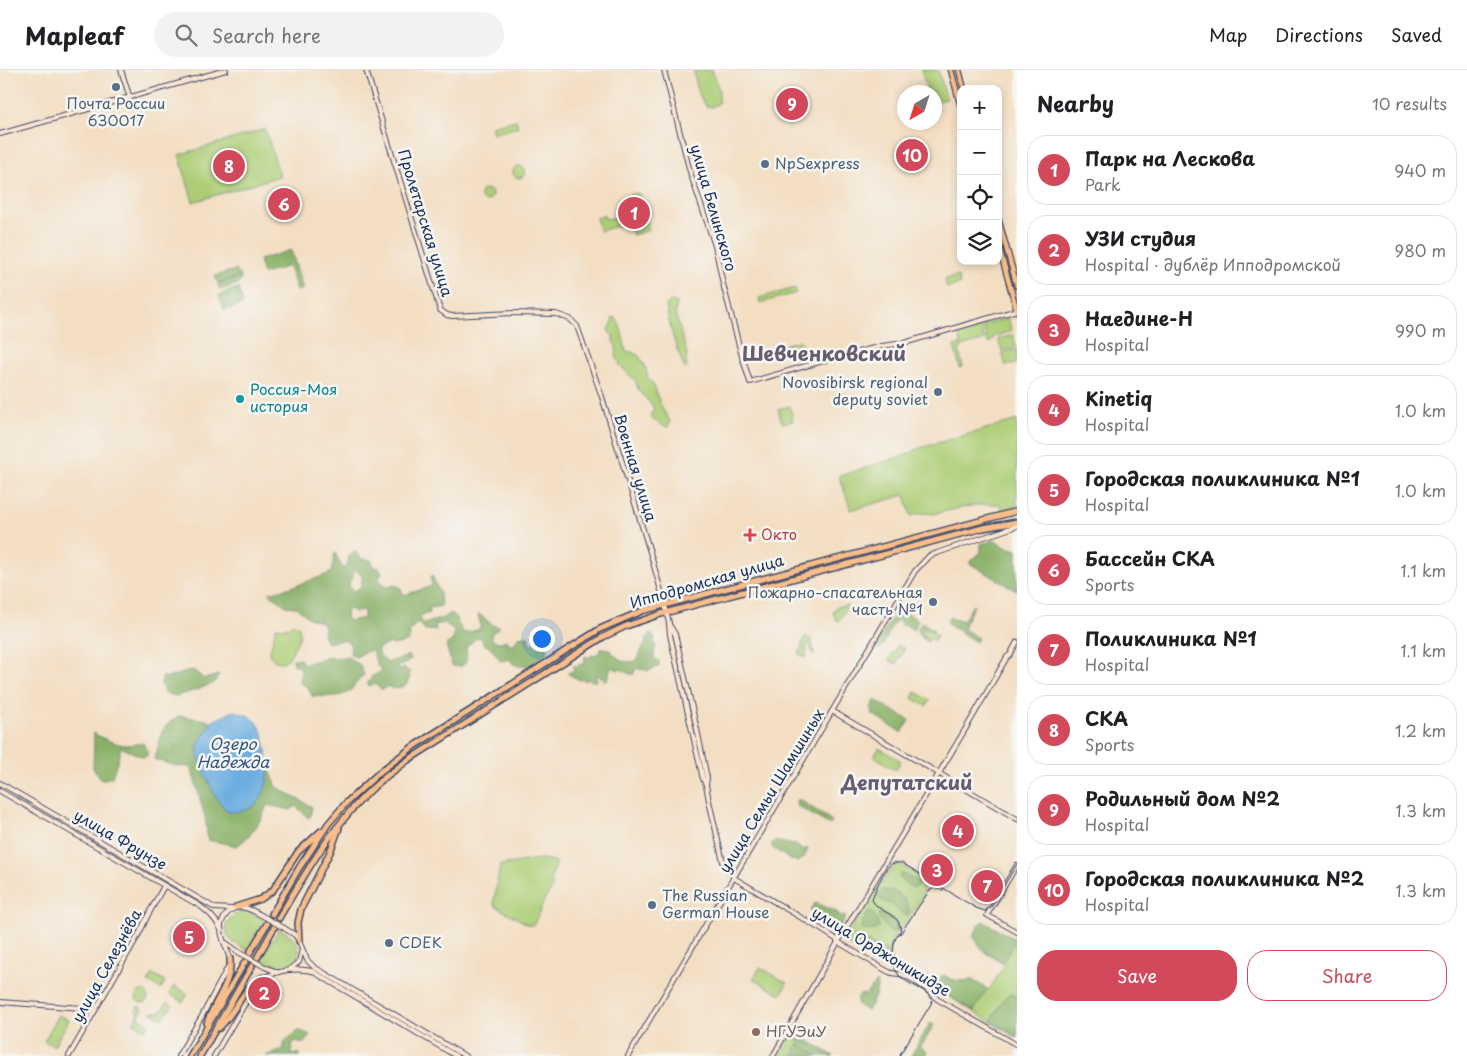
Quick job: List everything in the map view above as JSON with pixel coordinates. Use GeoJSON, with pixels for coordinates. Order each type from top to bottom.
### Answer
{"type":"FeatureCollection","features":[{"type":"Feature","properties":{"kind":"highway","name":"Ипподромская улица"},"geometry":{"type":"LineString","coordinates":[[272,914],[328,824],[346,803],[381,771],[414,746],[591,635],[619,620],[642,611],[1017,510]]}},
{"type":"Feature","properties":{"kind":"highway","name":"Ипподромская улица"},"geometry":{"type":"LineString","coordinates":[[279,918],[318,852],[348,814],[378,783],[408,760],[595,642],[626,626],[666,613],[983,528],[1017,522]]}},
{"type":"Feature","properties":{"kind":"highway"},"geometry":{"type":"LineString","coordinates":[[591,635],[596,638],[595,642]]}},
{"type":"Feature","properties":{"kind":"highway"},"geometry":{"type":"LineString","coordinates":[[299,941],[298,923],[300,909],[330,852],[343,820]]}},
{"type":"Feature","properties":{"kind":"highway"},"geometry":{"type":"LineString","coordinates":[[233,908],[261,899],[273,890],[298,852],[328,824]]}},
{"type":"Feature","properties":{"kind":"highway"},"geometry":{"type":"LineString","coordinates":[[249,954],[268,922]]}},
{"type":"Feature","properties":{"kind":"highway"},"geometry":{"type":"LineString","coordinates":[[256,958],[275,926]]}},
{"type":"Feature","properties":{"kind":"highway"},"geometry":{"type":"LineString","coordinates":[[205,1031],[210,1012],[231,970],[230,959]]}},
{"type":"Feature","properties":{"kind":"highway"},"geometry":{"type":"LineString","coordinates":[[190,1056],[245,962]]}},
{"type":"Feature","properties":{"kind":"highway"},"geometry":{"type":"LineString","coordinates":[[200,1056],[252,966]]}},
{"type":"Feature","properties":{"kind":"highway"},"geometry":{"type":"LineString","coordinates":[[213,1033],[227,1019],[247,990],[262,978]]}},
{"type":"Feature","properties":{"kind":"main road"},"geometry":{"type":"LineString","coordinates":[[121,70],[130,98]]}},
{"type":"Feature","properties":{"kind":"main road"},"geometry":{"type":"LineString","coordinates":[[0,134],[226,70]]}},
{"type":"Feature","properties":{"kind":"main road","name":"Пролетарская улица"},"geometry":{"type":"LineString","coordinates":[[366,70],[440,310],[452,316],[513,313],[556,314],[565,316],[573,322]]}},
{"type":"Feature","properties":{"kind":"main road","name":"улица Белинского"},"geometry":{"type":"LineString","coordinates":[[664,70],[690,172],[715,246],[723,284],[750,382],[830,359],[882,346],[904,343],[1017,310]]}},
{"type":"Feature","properties":{"kind":"main road"},"geometry":{"type":"LineString","coordinates":[[951,70],[957,92]]}},
{"type":"Feature","properties":{"kind":"main road"},"geometry":{"type":"LineString","coordinates":[[959,70],[963,85]]}},
{"type":"Feature","properties":{"kind":"main road"},"geometry":{"type":"LineString","coordinates":[[999,220],[1017,286]]}},
{"type":"Feature","properties":{"kind":"main road"},"geometry":{"type":"LineString","coordinates":[[1002,258],[1017,310]]}},
{"type":"Feature","properties":{"kind":"main road","name":"Военная улица"},"geometry":{"type":"LineString","coordinates":[[573,322],[579,332],[602,398],[665,605],[670,636],[682,671],[703,779],[706,785],[723,862],[734,878]]}},
{"type":"Feature","properties":{"kind":"main road","name":"улица Семьи Шамшиных"},"geometry":{"type":"LineString","coordinates":[[628,1056],[915,570],[929,556],[1017,526]]}},
{"type":"Feature","properties":{"kind":"main road"},"geometry":{"type":"LineString","coordinates":[[773,1056],[838,942],[1017,642]]}},
{"type":"Feature","properties":{"kind":"main road"},"geometry":{"type":"LineString","coordinates":[[832,711],[1017,819]]}},
{"type":"Feature","properties":{"kind":"main road","name":"улица Фрунзе"},"geometry":{"type":"LineString","coordinates":[[0,783],[215,908],[245,908],[255,911],[295,935],[299,941]]}},
{"type":"Feature","properties":{"kind":"main road","name":"улица Фрунзе"},"geometry":{"type":"LineString","coordinates":[[0,791],[210,913],[220,928]]}},
{"type":"Feature","properties":{"kind":"main road"},"geometry":{"type":"LineString","coordinates":[[1017,865],[987,915],[1017,932]]}},
{"type":"Feature","properties":{"kind":"main road","name":"улица Орджоникидзе"},"geometry":{"type":"LineString","coordinates":[[734,878],[891,973],[900,974],[921,985],[938,999],[1017,1045]]}},
{"type":"Feature","properties":{"kind":"main road","name":"улица Селезнёва"},"geometry":{"type":"LineString","coordinates":[[69,1056],[139,934],[164,886]]}},
{"type":"Feature","properties":{"kind":"main road"},"geometry":{"type":"LineString","coordinates":[[178,1056],[226,972],[230,959],[220,928],[222,922],[233,908]]}},
{"type":"Feature","properties":{"kind":"main road"},"geometry":{"type":"LineString","coordinates":[[299,941],[313,969],[456,1056]]}},
{"type":"Feature","properties":{"kind":"main road"},"geometry":{"type":"LineString","coordinates":[[224,942],[240,953],[277,972]]}},
{"type":"Feature","properties":{"kind":"main road"},"geometry":{"type":"LineString","coordinates":[[290,969],[299,962],[302,948]]}},
{"type":"Feature","properties":{"kind":"main road"},"geometry":{"type":"LineString","coordinates":[[214,1056],[254,988],[262,978],[277,972],[301,968],[313,969],[465,1056]]}},
{"type":"Feature","properties":{"kind":"main road"},"geometry":{"type":"LineString","coordinates":[[0,1002],[96,1009]]}},
{"type":"Feature","properties":{"kind":"green space"},"geometry":{"type":"Polygon","coordinates":[[[694,70],[712,70],[719,90],[719,103],[712,107],[706,106],[697,89],[694,70]]]}},
{"type":"Feature","properties":{"kind":"green space"},"geometry":{"type":"Polygon","coordinates":[[[921,70],[938,70],[947,99],[942,100],[942,85],[926,85],[921,70]]]}},
{"type":"Feature","properties":{"kind":"green space"},"geometry":{"type":"Polygon","coordinates":[[[516,120],[518,127],[493,134],[491,126],[516,120]]]}},
{"type":"Feature","properties":{"kind":"green space"},"geometry":{"type":"Polygon","coordinates":[[[265,129],[280,176],[193,202],[179,155],[265,129]]]}},
{"type":"Feature","properties":{"kind":"green space"},"geometry":{"type":"Polygon","coordinates":[[[517,166],[521,166],[525,172],[521,178],[517,178],[513,174],[513,170],[517,166]]]}},
{"type":"Feature","properties":{"kind":"green space"},"geometry":{"type":"Polygon","coordinates":[[[486,189],[492,195],[486,201],[480,195],[486,189]]]}},
{"type":"Feature","properties":{"kind":"green space"},"geometry":{"type":"Polygon","coordinates":[[[636,193],[639,194],[649,230],[633,235],[626,215],[624,215],[627,208],[624,197],[636,193]]]}},
{"type":"Feature","properties":{"kind":"green space"},"geometry":{"type":"Polygon","coordinates":[[[604,215],[605,219],[619,217],[621,225],[600,231],[596,218],[604,215]]]}},
{"type":"Feature","properties":{"kind":"green space"},"geometry":{"type":"Polygon","coordinates":[[[291,250],[303,289],[297,291],[289,266],[263,274],[259,260],[291,250]]]}},
{"type":"Feature","properties":{"kind":"green space"},"geometry":{"type":"Polygon","coordinates":[[[235,270],[241,276],[218,283],[215,276],[235,270]]]}},
{"type":"Feature","properties":{"kind":"green space"},"geometry":{"type":"Polygon","coordinates":[[[958,276],[960,284],[947,288],[945,279],[958,276]]]}},
{"type":"Feature","properties":{"kind":"green space"},"geometry":{"type":"Polygon","coordinates":[[[241,277],[241,281],[238,284],[220,290],[218,284],[241,277]]]}},
{"type":"Feature","properties":{"kind":"green space"},"geometry":{"type":"Polygon","coordinates":[[[238,288],[243,304],[224,310],[219,295],[238,288]]]}},
{"type":"Feature","properties":{"kind":"green space"},"geometry":{"type":"Polygon","coordinates":[[[795,288],[796,293],[760,303],[759,298],[795,288]]]}},
{"type":"Feature","properties":{"kind":"green space"},"geometry":{"type":"Polygon","coordinates":[[[671,301],[677,303],[675,313],[687,354],[687,367],[685,369],[669,321],[666,305],[671,301]]]}},
{"type":"Feature","properties":{"kind":"green space"},"geometry":{"type":"Polygon","coordinates":[[[615,317],[621,329],[626,352],[629,351],[638,355],[645,365],[648,378],[655,387],[662,408],[670,421],[668,427],[651,417],[650,415],[654,410],[653,407],[638,389],[636,382],[619,365],[613,336],[608,331],[613,322],[612,319],[615,317]]]}},
{"type":"Feature","properties":{"kind":"green space"},"geometry":{"type":"Polygon","coordinates":[[[1008,318],[1012,331],[995,336],[988,343],[983,325],[1008,318]]]}},
{"type":"Feature","properties":{"kind":"green space"},"geometry":{"type":"Polygon","coordinates":[[[980,324],[985,340],[961,347],[959,350],[963,367],[960,368],[954,346],[961,344],[958,331],[980,324]]]}},
{"type":"Feature","properties":{"kind":"green space"},"geometry":{"type":"Polygon","coordinates":[[[1013,335],[1016,347],[1002,351],[998,339],[1013,335]]]}},
{"type":"Feature","properties":{"kind":"green space"},"geometry":{"type":"Polygon","coordinates":[[[800,340],[802,346],[769,357],[768,350],[800,340]]]}},
{"type":"Feature","properties":{"kind":"green space"},"geometry":{"type":"Polygon","coordinates":[[[1017,349],[1017,363],[1006,366],[1002,353],[1017,349]]]}},
{"type":"Feature","properties":{"kind":"green space"},"geometry":{"type":"Polygon","coordinates":[[[790,406],[793,421],[782,423],[778,409],[790,406]]]}},
{"type":"Feature","properties":{"kind":"green space"},"geometry":{"type":"Polygon","coordinates":[[[1017,420],[1017,506],[1002,510],[1000,504],[975,505],[933,514],[921,513],[911,516],[905,495],[851,510],[839,476],[906,455],[920,448],[1017,420]]]}},
{"type":"Feature","properties":{"kind":"green space"},"geometry":{"type":"Polygon","coordinates":[[[996,540],[1003,546],[1017,550],[1017,591],[969,563],[981,552],[981,544],[996,540]]]}},
{"type":"Feature","properties":{"kind":"green space"},"geometry":{"type":"Polygon","coordinates":[[[355,551],[362,559],[371,560],[375,569],[378,567],[382,572],[379,579],[385,587],[393,585],[400,587],[404,595],[432,586],[430,577],[432,575],[440,594],[441,606],[429,608],[430,613],[419,616],[423,624],[453,614],[461,631],[466,633],[480,629],[479,614],[494,626],[500,627],[491,634],[494,641],[507,640],[507,643],[512,644],[515,643],[518,637],[529,636],[529,643],[534,643],[538,647],[545,644],[548,651],[532,665],[518,666],[512,663],[510,659],[501,661],[479,637],[466,647],[467,658],[465,663],[460,666],[452,666],[446,645],[453,640],[455,632],[445,623],[435,625],[436,630],[425,631],[421,624],[414,625],[409,631],[408,641],[392,645],[390,643],[377,649],[381,657],[388,663],[408,655],[410,657],[409,661],[397,668],[401,670],[405,668],[410,672],[406,685],[395,689],[388,686],[382,690],[375,684],[369,686],[367,683],[371,680],[371,677],[382,671],[378,667],[372,650],[356,657],[350,654],[349,642],[343,640],[327,643],[323,634],[324,627],[321,622],[309,618],[296,607],[286,606],[269,593],[331,573],[335,553],[342,567],[346,568],[349,556],[355,551]],[[356,570],[353,571],[353,578],[349,581],[350,589],[354,591],[361,587],[362,579],[362,576],[356,570]],[[347,609],[346,617],[349,621],[364,618],[362,610],[354,612],[347,609]]]}},
{"type":"Feature","properties":{"kind":"green space"},"geometry":{"type":"Polygon","coordinates":[[[741,587],[741,590],[673,608],[672,606],[741,587]]]}},
{"type":"Feature","properties":{"kind":"green space"},"geometry":{"type":"Polygon","coordinates":[[[848,605],[839,621],[836,620],[833,612],[836,607],[848,605]]]}},
{"type":"Feature","properties":{"kind":"green space"},"geometry":{"type":"Polygon","coordinates":[[[973,605],[964,629],[978,638],[976,642],[949,625],[947,619],[949,617],[963,621],[973,605]]]}},
{"type":"Feature","properties":{"kind":"green space"},"geometry":{"type":"Polygon","coordinates":[[[898,608],[918,620],[913,630],[901,625],[899,619],[892,626],[882,647],[878,650],[874,648],[898,608]]]}},
{"type":"Feature","properties":{"kind":"green space"},"geometry":{"type":"Polygon","coordinates":[[[922,622],[935,631],[924,627],[921,631],[921,634],[929,640],[928,642],[921,637],[917,629],[922,622]]]}},
{"type":"Feature","properties":{"kind":"green space"},"geometry":{"type":"Polygon","coordinates":[[[292,623],[299,627],[300,636],[289,658],[283,662],[275,661],[269,655],[276,627],[287,628],[292,623]]]}},
{"type":"Feature","properties":{"kind":"green space"},"geometry":{"type":"Polygon","coordinates":[[[925,628],[937,635],[934,641],[922,634],[925,628]]]}},
{"type":"Feature","properties":{"kind":"green space"},"geometry":{"type":"Polygon","coordinates":[[[651,634],[655,637],[654,659],[659,661],[658,667],[647,671],[638,668],[632,674],[612,667],[609,677],[605,681],[603,677],[598,675],[596,676],[597,681],[588,679],[586,681],[568,674],[573,671],[574,665],[576,667],[580,664],[584,665],[585,656],[590,658],[591,655],[593,656],[600,652],[602,648],[610,651],[621,661],[637,660],[646,643],[646,639],[651,634]]]}},
{"type":"Feature","properties":{"kind":"green space"},"geometry":{"type":"Polygon","coordinates":[[[805,636],[811,639],[815,654],[813,655],[809,642],[807,644],[806,658],[799,654],[805,636]]]}},
{"type":"Feature","properties":{"kind":"green space"},"geometry":{"type":"Polygon","coordinates":[[[898,645],[905,649],[896,664],[889,660],[898,645]]]}},
{"type":"Feature","properties":{"kind":"green space"},"geometry":{"type":"Polygon","coordinates":[[[347,657],[360,665],[364,675],[347,693],[333,696],[312,696],[308,687],[300,683],[301,668],[294,664],[293,659],[300,659],[304,664],[324,658],[347,657]]]}},
{"type":"Feature","properties":{"kind":"green space"},"geometry":{"type":"Polygon","coordinates":[[[193,670],[204,679],[219,675],[214,683],[199,689],[177,696],[165,694],[161,684],[163,676],[167,678],[193,670]]]}},
{"type":"Feature","properties":{"kind":"green space"},"geometry":{"type":"Polygon","coordinates":[[[915,692],[930,700],[926,706],[912,698],[915,692]]]}},
{"type":"Feature","properties":{"kind":"green space"},"geometry":{"type":"Polygon","coordinates":[[[875,700],[909,720],[902,733],[872,714],[871,708],[875,700]]]}},
{"type":"Feature","properties":{"kind":"green space"},"geometry":{"type":"Polygon","coordinates":[[[179,716],[213,721],[198,744],[198,755],[217,799],[266,786],[269,768],[277,787],[312,807],[310,817],[308,818],[296,806],[291,810],[267,805],[255,828],[237,846],[208,840],[205,817],[191,767],[176,766],[154,759],[163,731],[171,721],[179,716]]]}},
{"type":"Feature","properties":{"kind":"green space"},"geometry":{"type":"Polygon","coordinates":[[[94,733],[122,745],[143,743],[148,752],[147,756],[143,757],[120,747],[120,753],[112,777],[101,780],[93,768],[94,733]]]}},
{"type":"Feature","properties":{"kind":"green space"},"geometry":{"type":"Polygon","coordinates":[[[879,748],[901,761],[896,770],[874,756],[879,748]]]}},
{"type":"Feature","properties":{"kind":"green space"},"geometry":{"type":"Polygon","coordinates":[[[796,800],[800,800],[831,820],[830,825],[797,806],[796,800]]]}},
{"type":"Feature","properties":{"kind":"green space"},"geometry":{"type":"Polygon","coordinates":[[[774,841],[796,845],[803,851],[806,848],[808,849],[804,857],[796,862],[795,859],[792,861],[773,848],[771,844],[774,841]]]}},
{"type":"Feature","properties":{"kind":"green space"},"geometry":{"type":"Polygon","coordinates":[[[540,859],[557,863],[551,877],[553,887],[545,899],[535,922],[533,925],[529,925],[494,905],[500,865],[540,859]]]}},
{"type":"Feature","properties":{"kind":"green space"},"geometry":{"type":"Polygon","coordinates":[[[896,864],[913,872],[921,879],[922,897],[891,943],[890,962],[884,959],[880,963],[843,941],[883,880],[896,864]]]}},
{"type":"Feature","properties":{"kind":"green space"},"geometry":{"type":"Polygon","coordinates":[[[901,874],[918,882],[918,885],[914,888],[906,884],[900,877],[901,874]]]}},
{"type":"Feature","properties":{"kind":"green space"},"geometry":{"type":"Polygon","coordinates":[[[883,890],[894,891],[901,895],[910,912],[908,915],[904,915],[878,897],[879,892],[883,890]]]}},
{"type":"Feature","properties":{"kind":"green space"},"geometry":{"type":"Polygon","coordinates":[[[815,903],[837,912],[841,917],[846,917],[840,927],[810,910],[815,903]]]}},
{"type":"Feature","properties":{"kind":"green space"},"geometry":{"type":"Polygon","coordinates":[[[245,911],[264,920],[247,950],[232,941],[226,929],[226,925],[231,917],[245,911]]]}},
{"type":"Feature","properties":{"kind":"green space"},"geometry":{"type":"Polygon","coordinates":[[[869,911],[872,912],[880,926],[869,931],[861,929],[862,923],[869,911]]]}},
{"type":"Feature","properties":{"kind":"green space"},"geometry":{"type":"Polygon","coordinates":[[[881,913],[894,920],[898,928],[896,932],[888,930],[878,915],[881,913]]]}},
{"type":"Feature","properties":{"kind":"green space"},"geometry":{"type":"Polygon","coordinates":[[[982,921],[1017,940],[1017,1038],[923,981],[926,976],[938,983],[943,975],[950,979],[972,980],[989,990],[1005,964],[984,952],[973,937],[982,921]]]}},
{"type":"Feature","properties":{"kind":"green space"},"geometry":{"type":"Polygon","coordinates":[[[982,921],[1016,940],[1003,962],[986,952],[974,934],[982,921]]]}},
{"type":"Feature","properties":{"kind":"green space"},"geometry":{"type":"Polygon","coordinates":[[[279,929],[296,941],[299,951],[294,964],[285,968],[274,967],[261,960],[279,929]]]}},
{"type":"Feature","properties":{"kind":"green space"},"geometry":{"type":"Polygon","coordinates":[[[858,940],[887,950],[886,957],[882,957],[859,943],[858,940]]]}},
{"type":"Feature","properties":{"kind":"green space"},"geometry":{"type":"Polygon","coordinates":[[[760,967],[787,983],[781,995],[753,979],[760,967]]]}},
{"type":"Feature","properties":{"kind":"green space"},"geometry":{"type":"Polygon","coordinates":[[[153,974],[165,981],[161,989],[148,982],[153,974]]]}},
{"type":"Feature","properties":{"kind":"green space"},"geometry":{"type":"Polygon","coordinates":[[[943,975],[950,979],[972,980],[987,989],[974,1011],[923,981],[926,976],[938,983],[943,975]]]}},
{"type":"Feature","properties":{"kind":"green space"},"geometry":{"type":"Polygon","coordinates":[[[877,982],[876,993],[867,1011],[857,1004],[856,1000],[861,994],[865,995],[877,982]]]}},
{"type":"Feature","properties":{"kind":"green space"},"geometry":{"type":"Polygon","coordinates":[[[174,986],[188,994],[183,1002],[169,994],[174,986]]]}},
{"type":"Feature","properties":{"kind":"green space"},"geometry":{"type":"Polygon","coordinates":[[[140,991],[144,991],[148,997],[144,1003],[140,1003],[136,999],[136,995],[140,991]]]}},
{"type":"Feature","properties":{"kind":"green space"},"geometry":{"type":"Polygon","coordinates":[[[1012,994],[1017,997],[1017,1036],[991,1021],[1005,997],[1012,994]]]}},
{"type":"Feature","properties":{"kind":"green space"},"geometry":{"type":"Polygon","coordinates":[[[167,1002],[172,1005],[163,1019],[151,1012],[155,1013],[156,1011],[160,1013],[167,1002]]]}},
{"type":"Feature","properties":{"kind":"green space"},"geometry":{"type":"Polygon","coordinates":[[[138,1006],[143,1009],[138,1017],[149,1024],[146,1029],[133,1023],[139,1013],[136,1011],[138,1006]]]}},
{"type":"Feature","properties":{"kind":"green space"},"geometry":{"type":"Polygon","coordinates":[[[59,1015],[69,1020],[54,1046],[44,1041],[59,1015]]]}},
{"type":"Feature","properties":{"kind":"green space"},"geometry":{"type":"Polygon","coordinates":[[[930,1023],[934,1025],[921,1047],[927,1052],[927,1056],[917,1054],[916,1056],[911,1056],[930,1023]]]}},
{"type":"Feature","properties":{"kind":"green space"},"geometry":{"type":"Polygon","coordinates":[[[298,1031],[310,1035],[305,1043],[296,1041],[292,1045],[293,1048],[290,1053],[295,1055],[298,1053],[300,1056],[266,1056],[283,1050],[285,1041],[298,1031]]]}},
{"type":"Feature","properties":{"kind":"green space"},"geometry":{"type":"Polygon","coordinates":[[[794,1032],[834,1056],[779,1056],[794,1032]]]}},
{"type":"Feature","properties":{"kind":"green space"},"geometry":{"type":"Polygon","coordinates":[[[796,1034],[833,1056],[826,1056],[797,1040],[796,1034]]]}},
{"type":"Feature","properties":{"kind":"green space"},"geometry":{"type":"Polygon","coordinates":[[[799,1044],[820,1056],[794,1056],[795,1049],[799,1044]]]}},
{"type":"Feature","properties":{"kind":"water","name":"Озеро Надежда"},"geometry":{"type":"Polygon","coordinates":[[[234,711],[247,715],[257,722],[263,733],[269,768],[266,786],[260,800],[251,808],[239,812],[227,811],[217,799],[198,755],[198,744],[213,721],[234,711]]]}},
{"type":"Feature","properties":{"kind":"tram line"},"geometry":{"type":"LineString","coordinates":[[899,1056],[932,1000],[925,992],[902,978],[895,967],[893,948],[900,926],[895,918],[878,907],[872,900],[885,871],[892,864],[902,863],[976,908],[985,911],[991,907],[1017,864]]}},
{"type":"Feature","properties":{"kind":"tram line"},"geometry":{"type":"LineString","coordinates":[[900,934],[929,891],[934,888],[943,890]]}},
{"type":"Feature","properties":{"kind":"place","name":"Почта России 630017"},"geometry":{"type":"Point","coordinates":[116,87]}},
{"type":"Feature","properties":{"kind":"place","name":"Родильный дом №2"},"geometry":{"type":"Point","coordinates":[792,104]}},
{"type":"Feature","properties":{"kind":"place","name":"Городская поликлиника №2"},"geometry":{"type":"Point","coordinates":[912,155]}},
{"type":"Feature","properties":{"kind":"place","name":"NpSexpress"},"geometry":{"type":"Point","coordinates":[765,164]}},
{"type":"Feature","properties":{"kind":"place","name":"СКА"},"geometry":{"type":"Point","coordinates":[229,166]}},
{"type":"Feature","properties":{"kind":"place","name":"Бассейн СКА"},"geometry":{"type":"Point","coordinates":[284,204]}},
{"type":"Feature","properties":{"kind":"place","name":"Парк на Лескова"},"geometry":{"type":"Point","coordinates":[634,213]}},
{"type":"Feature","properties":{"kind":"place","name":"Novosibirsk regional deputy soviet"},"geometry":{"type":"Point","coordinates":[938,392]}},
{"type":"Feature","properties":{"kind":"place","name":"Россия-Моя история"},"geometry":{"type":"Point","coordinates":[240,399]}},
{"type":"Feature","properties":{"kind":"place","name":"Окто"},"geometry":{"type":"Point","coordinates":[750,535]}},
{"type":"Feature","properties":{"kind":"place","name":"Пожарно-спасательная часть №1"},"geometry":{"type":"Point","coordinates":[933,602]}},
{"type":"Feature","properties":{"kind":"place","name":"Kinetiq"},"geometry":{"type":"Point","coordinates":[958,831]}},
{"type":"Feature","properties":{"kind":"place","name":"Наедине-Н"},"geometry":{"type":"Point","coordinates":[937,870]}},
{"type":"Feature","properties":{"kind":"place","name":"Поликлиника №1"},"geometry":{"type":"Point","coordinates":[987,886]}},
{"type":"Feature","properties":{"kind":"place","name":"The Russian German House"},"geometry":{"type":"Point","coordinates":[652,905]}},
{"type":"Feature","properties":{"kind":"place","name":"Городская поликлиника №1"},"geometry":{"type":"Point","coordinates":[189,937]}},
{"type":"Feature","properties":{"kind":"place","name":"CDEK"},"geometry":{"type":"Point","coordinates":[389,943]}},
{"type":"Feature","properties":{"kind":"place","name":"УЗИ студия"},"geometry":{"type":"Point","coordinates":[264,993]}},
{"type":"Feature","properties":{"kind":"place","name":"НГУЭиУ"},"geometry":{"type":"Point","coordinates":[756,1032]}},
{"type":"Feature","properties":{"kind":"district","name":"Шевченковский"},"geometry":{"type":"Point","coordinates":[824,354]}},
{"type":"Feature","properties":{"kind":"district","name":"Депутатский"},"geometry":{"type":"Point","coordinates":[907,783]}}]}
